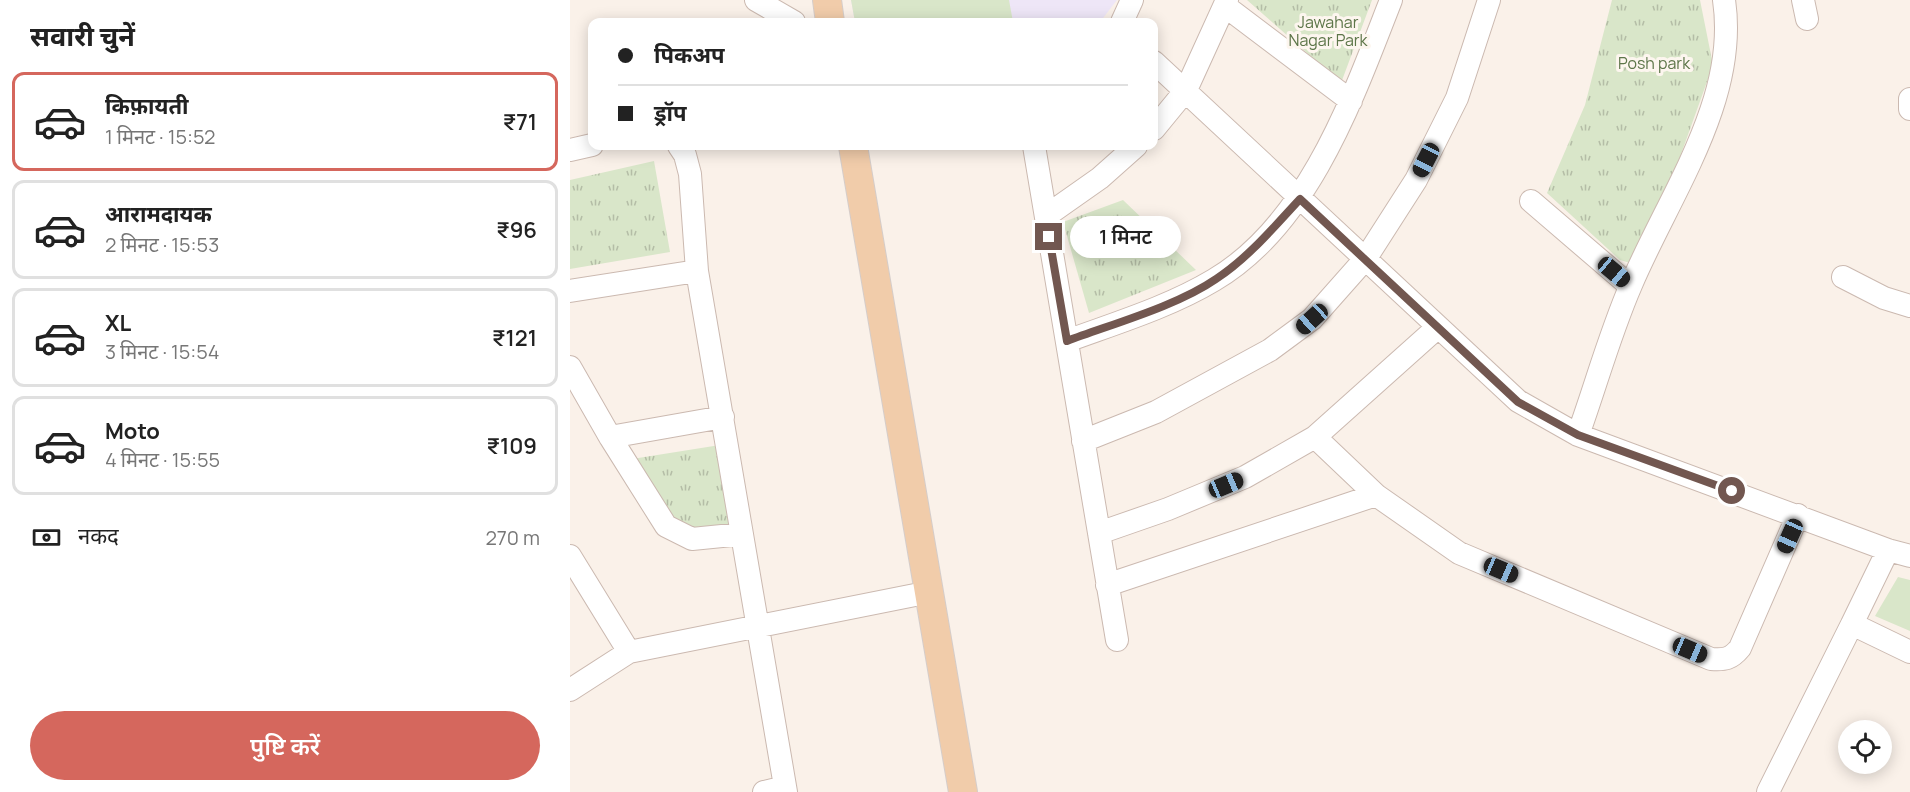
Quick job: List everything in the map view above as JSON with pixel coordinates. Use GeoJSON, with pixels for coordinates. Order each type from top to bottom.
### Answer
{"type":"FeatureCollection","features":[{"type":"Feature","properties":{"kind":"main road"},"geometry":{"type":"LineString","coordinates":[[827,0],[829,18]]}},
{"type":"Feature","properties":{"kind":"main road"},"geometry":{"type":"LineString","coordinates":[[854,150],[963,792]]}},
{"type":"Feature","properties":{"kind":"street"},"geometry":{"type":"LineString","coordinates":[[756,0],[787,18]]}},
{"type":"Feature","properties":{"kind":"street"},"geometry":{"type":"LineString","coordinates":[[1124,18],[1132,0]]}},
{"type":"Feature","properties":{"kind":"street"},"geometry":{"type":"LineString","coordinates":[[1067,341],[1157,308],[1215,280],[1254,249],[1300,199],[1351,101],[1391,0]]}},
{"type":"Feature","properties":{"kind":"street"},"geometry":{"type":"LineString","coordinates":[[1083,441],[1156,412],[1296,333],[1366,258],[1416,180],[1457,98],[1489,0]]}},
{"type":"Feature","properties":{"kind":"street"},"geometry":{"type":"LineString","coordinates":[[1578,435],[1630,286],[1708,120],[1724,70],[1728,25],[1724,0]]}},
{"type":"Feature","properties":{"kind":"street"},"geometry":{"type":"LineString","coordinates":[[1158,124],[1186,90],[1226,3],[1351,101]]}},
{"type":"Feature","properties":{"kind":"street"},"geometry":{"type":"LineString","coordinates":[[1158,66],[1518,402],[1578,435],[1888,550],[1910,556]]}},
{"type":"Feature","properties":{"kind":"street"},"geometry":{"type":"LineString","coordinates":[[1910,99],[1910,109]]}},
{"type":"Feature","properties":{"kind":"street"},"geometry":{"type":"LineString","coordinates":[[570,150],[588,146]]}},
{"type":"Feature","properties":{"kind":"street"},"geometry":{"type":"LineString","coordinates":[[682,150],[690,174],[697,271],[758,626],[778,790]]}},
{"type":"Feature","properties":{"kind":"street"},"geometry":{"type":"LineString","coordinates":[[1035,150],[1117,640]]}},
{"type":"Feature","properties":{"kind":"street"},"geometry":{"type":"LineString","coordinates":[[1046,216],[1100,178],[1132,150]]}},
{"type":"Feature","properties":{"kind":"street"},"geometry":{"type":"LineString","coordinates":[[1531,201],[1630,286]]}},
{"type":"Feature","properties":{"kind":"street"},"geometry":{"type":"LineString","coordinates":[[570,291],[697,271]]}},
{"type":"Feature","properties":{"kind":"street"},"geometry":{"type":"LineString","coordinates":[[1843,277],[1910,306]]}},
{"type":"Feature","properties":{"kind":"street"},"geometry":{"type":"LineString","coordinates":[[1099,532],[1168,509],[1245,477],[1315,437],[1437,327]]}},
{"type":"Feature","properties":{"kind":"street"},"geometry":{"type":"LineString","coordinates":[[570,367],[660,519],[673,532],[692,539],[742,534]]}},
{"type":"Feature","properties":{"kind":"street"},"geometry":{"type":"LineString","coordinates":[[610,437],[723,417]]}},
{"type":"Feature","properties":{"kind":"street"},"geometry":{"type":"LineString","coordinates":[[1315,437],[1376,495],[1459,553],[1711,659],[1724,660],[1733,657],[1746,637],[1798,515]]}},
{"type":"Feature","properties":{"kind":"street"},"geometry":{"type":"LineString","coordinates":[[1107,585],[1376,495]]}},
{"type":"Feature","properties":{"kind":"street"},"geometry":{"type":"LineString","coordinates":[[1768,792],[1888,550]]}},
{"type":"Feature","properties":{"kind":"street"},"geometry":{"type":"LineString","coordinates":[[570,556],[629,652]]}},
{"type":"Feature","properties":{"kind":"street"},"geometry":{"type":"LineString","coordinates":[[570,690],[629,652],[930,592]]}},
{"type":"Feature","properties":{"kind":"street"},"geometry":{"type":"LineString","coordinates":[[1852,624],[1910,652]]}},
{"type":"Feature","properties":{"kind":"shaded area"},"geometry":{"type":"Polygon","coordinates":[[[851,0],[1117,0],[1103,18],[854,18],[851,0]]]}},
{"type":"Feature","properties":{"kind":"green space"},"geometry":{"type":"Polygon","coordinates":[[[851,0],[1009,0],[1012,18],[854,18],[851,0]]]}},
{"type":"Feature","properties":{"kind":"green space","name":"Jawahar Nagar Park"},"geometry":{"type":"Polygon","coordinates":[[[1247,0],[1372,0],[1341,83],[1247,0]]]}},
{"type":"Feature","properties":{"kind":"green space","name":"Posh park"},"geometry":{"type":"Polygon","coordinates":[[[1612,0],[1700,0],[1713,65],[1680,157],[1630,263],[1620,260],[1547,193],[1585,105],[1612,0]]]}},
{"type":"Feature","properties":{"kind":"green space"},"geometry":{"type":"Polygon","coordinates":[[[654,161],[670,252],[570,269],[570,180],[654,161]]]}},
{"type":"Feature","properties":{"kind":"green space"},"geometry":{"type":"Polygon","coordinates":[[[1123,200],[1196,270],[1089,313],[1063,222],[1123,200]]]}},
{"type":"Feature","properties":{"kind":"green space"},"geometry":{"type":"Polygon","coordinates":[[[720,445],[736,531],[678,528],[632,459],[720,445]]]}},
{"type":"Feature","properties":{"kind":"green space"},"geometry":{"type":"Polygon","coordinates":[[[1898,577],[1910,580],[1910,631],[1875,616],[1898,577]]]}},
{"type":"Feature","properties":{"kind":"route"},"geometry":{"type":"LineString","coordinates":[[1049,237],[1067,341],[1157,308],[1215,280],[1254,249],[1300,199],[1518,402],[1578,435],[1732,491]]}}]}
